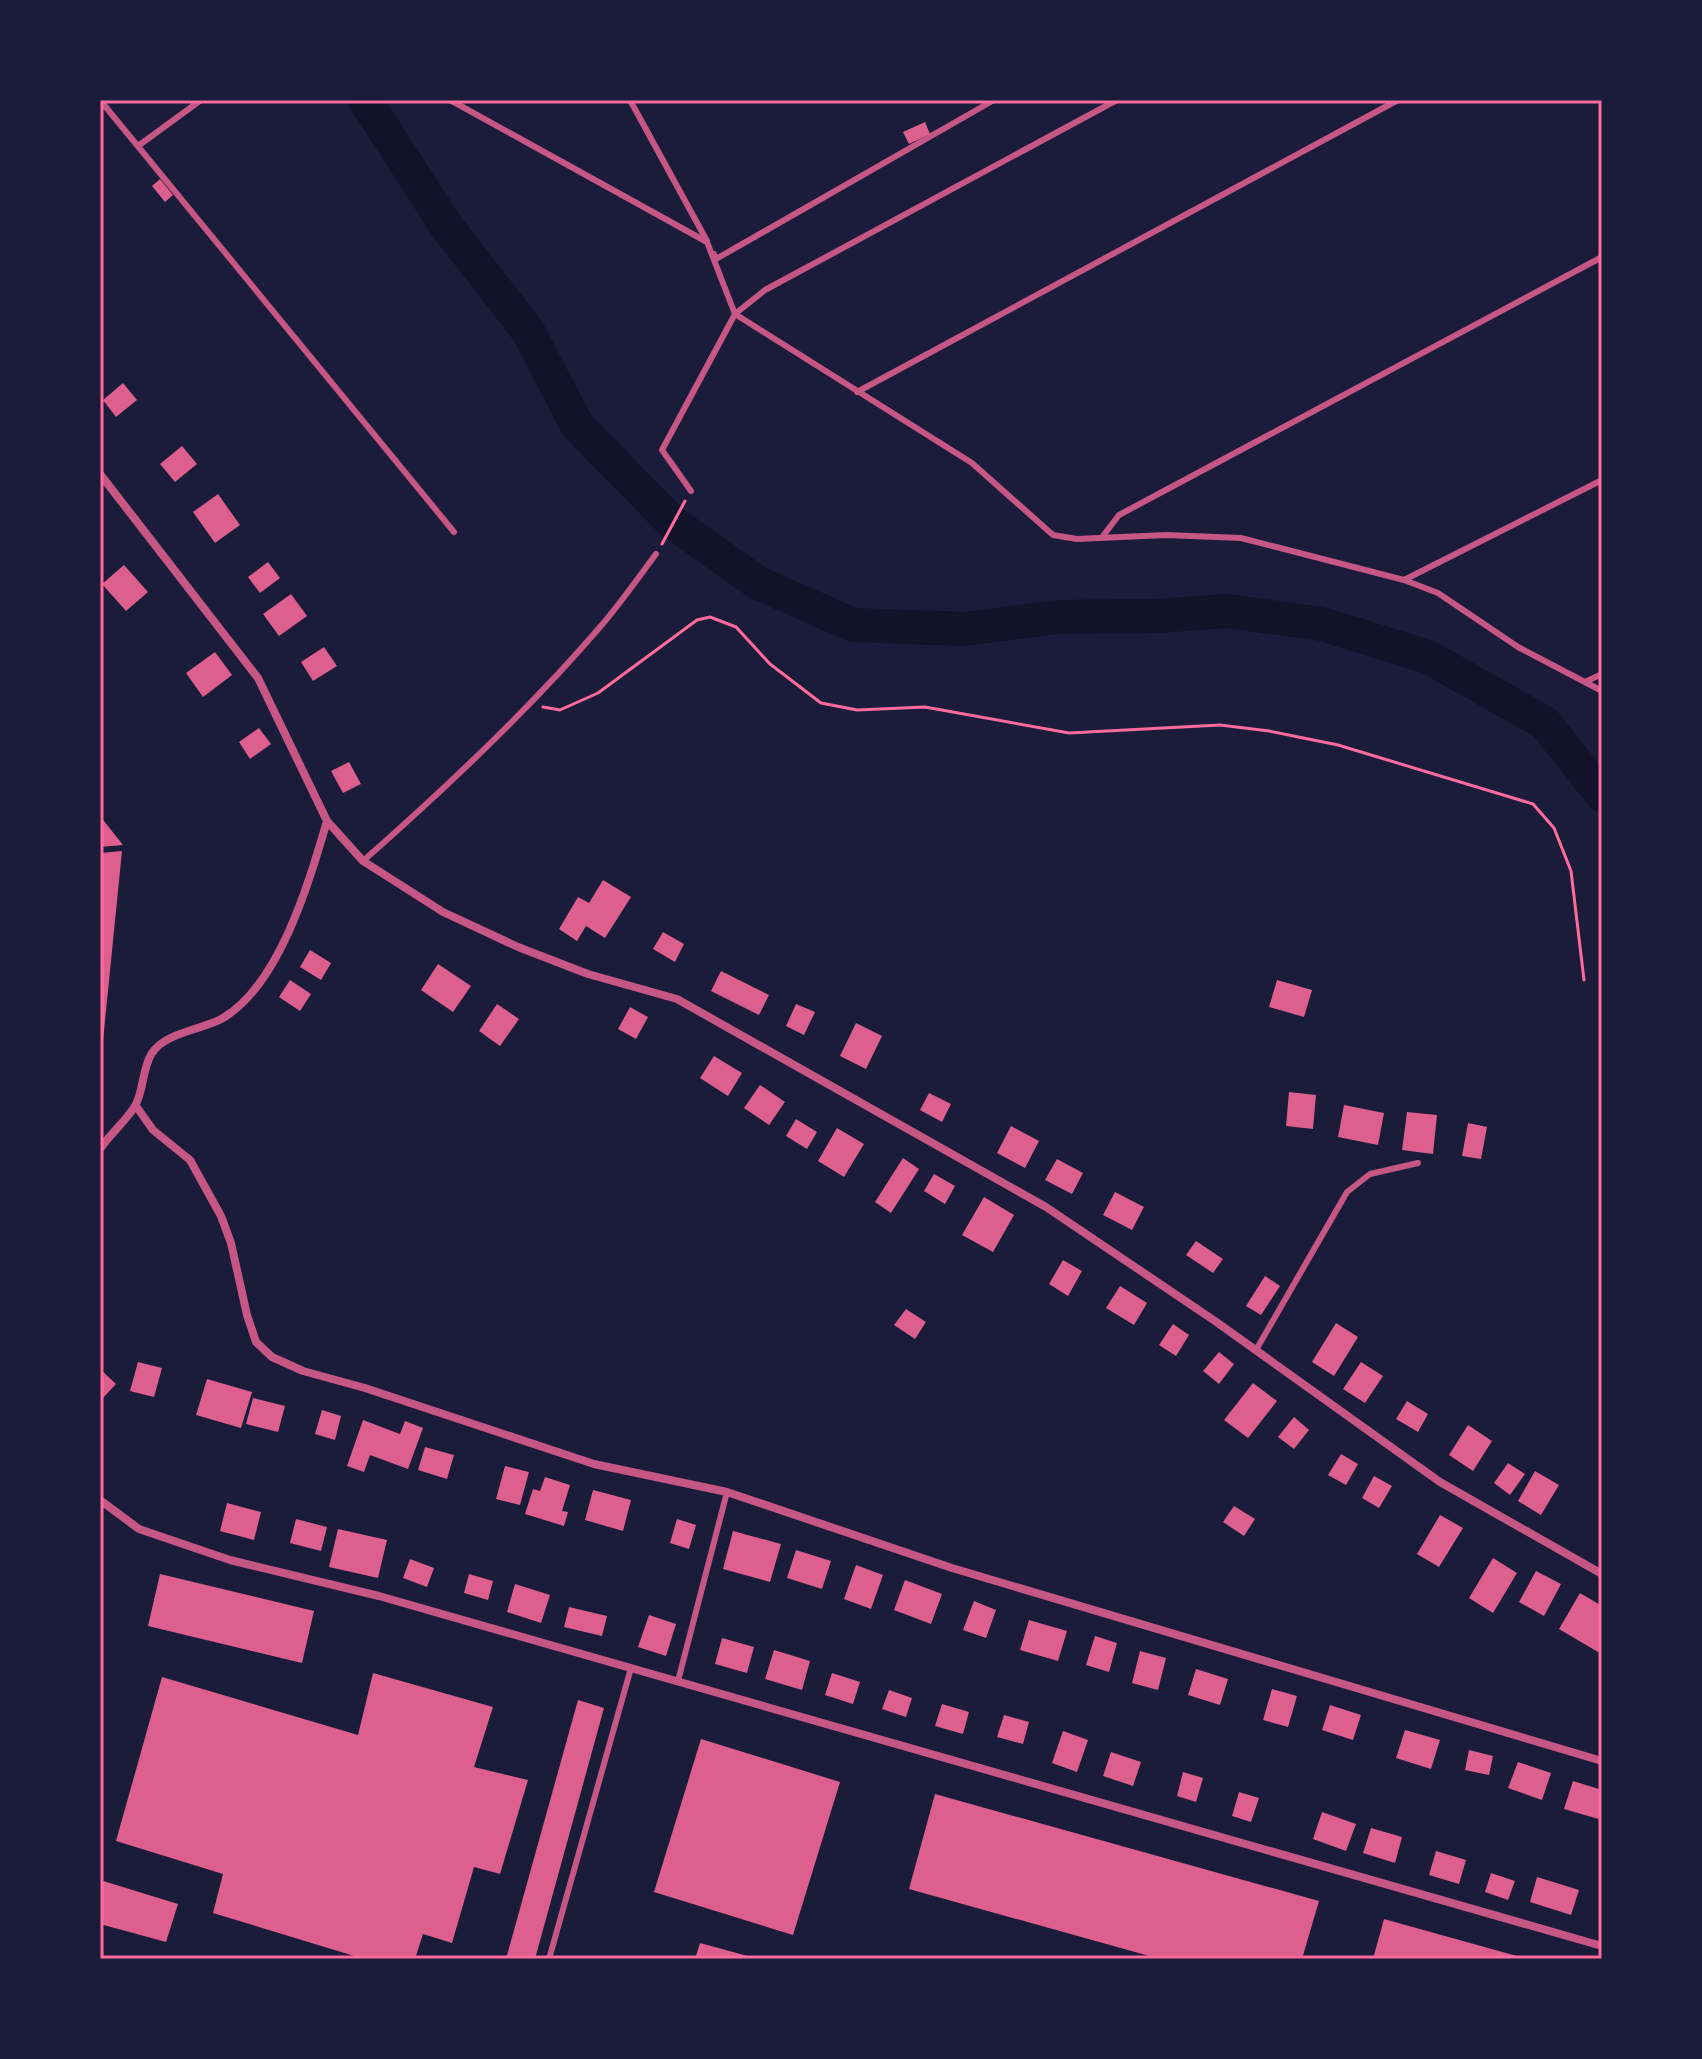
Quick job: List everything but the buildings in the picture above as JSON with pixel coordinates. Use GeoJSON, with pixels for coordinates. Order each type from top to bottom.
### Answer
{"type":"FeatureCollection","features":[{"type":"Feature","properties":{"kind":"street"},"geometry":{"type":"LineString","coordinates":[[100,474],[258,678],[327,821],[363,861],[443,912],[518,947],[588,974],[677,999],[1046,1207],[1256,1350],[1440,1482],[1602,1574]]}},
{"type":"Feature","properties":{"kind":"street"},"geometry":{"type":"LineString","coordinates":[[100,1149],[136,1106],[152,1053],[177,1035],[222,1018],[247,997],[266,973],[293,922],[310,880],[327,821]]}},
{"type":"Feature","properties":{"kind":"street"},"geometry":{"type":"LineString","coordinates":[[136,1106],[153,1130],[190,1160],[221,1216],[231,1243],[256,1342],[272,1357],[303,1371],[365,1388],[594,1464],[727,1492],[952,1568],[1602,1761]]}},
{"type":"Feature","properties":{"kind":"street"},"geometry":{"type":"LineString","coordinates":[[100,1500],[139,1529],[230,1560],[379,1596],[1602,1946]]}},
{"type":"Feature","properties":{"kind":"lane"},"geometry":{"type":"LineString","coordinates":[[100,100],[454,532]]}},
{"type":"Feature","properties":{"kind":"lane"},"geometry":{"type":"LineString","coordinates":[[138,146],[201,100]]}},
{"type":"Feature","properties":{"kind":"lane"},"geometry":{"type":"LineString","coordinates":[[450,100],[707,242],[735,314],[972,463],[1053,535],[1077,539],[1166,535],[1241,538],[1404,580],[1438,593],[1518,647],[1602,691]]}},
{"type":"Feature","properties":{"kind":"lane"},"geometry":{"type":"LineString","coordinates":[[630,100],[716,259],[994,100]]}},
{"type":"Feature","properties":{"kind":"lane"},"geometry":{"type":"LineString","coordinates":[[691,491],[662,450],[735,314],[765,290],[1117,100]]}},
{"type":"Feature","properties":{"kind":"lane"},"geometry":{"type":"LineString","coordinates":[[857,392],[1398,100]]}},
{"type":"Feature","properties":{"kind":"lane"},"geometry":{"type":"LineString","coordinates":[[1103,536],[1119,515],[1602,257]]}},
{"type":"Feature","properties":{"kind":"lane"},"geometry":{"type":"LineString","coordinates":[[1404,580],[1602,480]]}},
{"type":"Feature","properties":{"kind":"lane"},"geometry":{"type":"LineString","coordinates":[[363,861],[454,781],[528,704],[601,627],[656,554]]}},
{"type":"Feature","properties":{"kind":"lane"},"geometry":{"type":"LineString","coordinates":[[1587,681],[1602,674]]}},
{"type":"Feature","properties":{"kind":"lane"},"geometry":{"type":"LineString","coordinates":[[1256,1350],[1347,1192],[1370,1174],[1418,1163]]}},
{"type":"Feature","properties":{"kind":"lane"},"geometry":{"type":"LineString","coordinates":[[678,1681],[727,1492]]}},
{"type":"Feature","properties":{"kind":"lane"},"geometry":{"type":"LineString","coordinates":[[549,1959],[631,1668]]}},
{"type":"Feature","properties":{"kind":"path"},"geometry":{"type":"LineString","coordinates":[[656,554],[691,491]]}},
{"type":"Feature","properties":{"kind":"path"},"geometry":{"type":"LineString","coordinates":[[528,704],[560,710],[598,693],[697,620],[710,617],[736,627],[770,664],[821,703],[857,710],[925,707],[1069,733],[1220,725],[1338,745],[1533,804],[1554,828],[1571,871],[1584,980]]}},
{"type":"Feature","properties":{"kind":"waterway"},"geometry":{"type":"LineString","coordinates":[[365,100],[447,227],[528,331],[577,425],[672,522],[758,583],[853,625],[964,629],[1057,617],[1157,616],[1226,611],[1322,624],[1428,657],[1545,723],[1602,795]]}}]}
